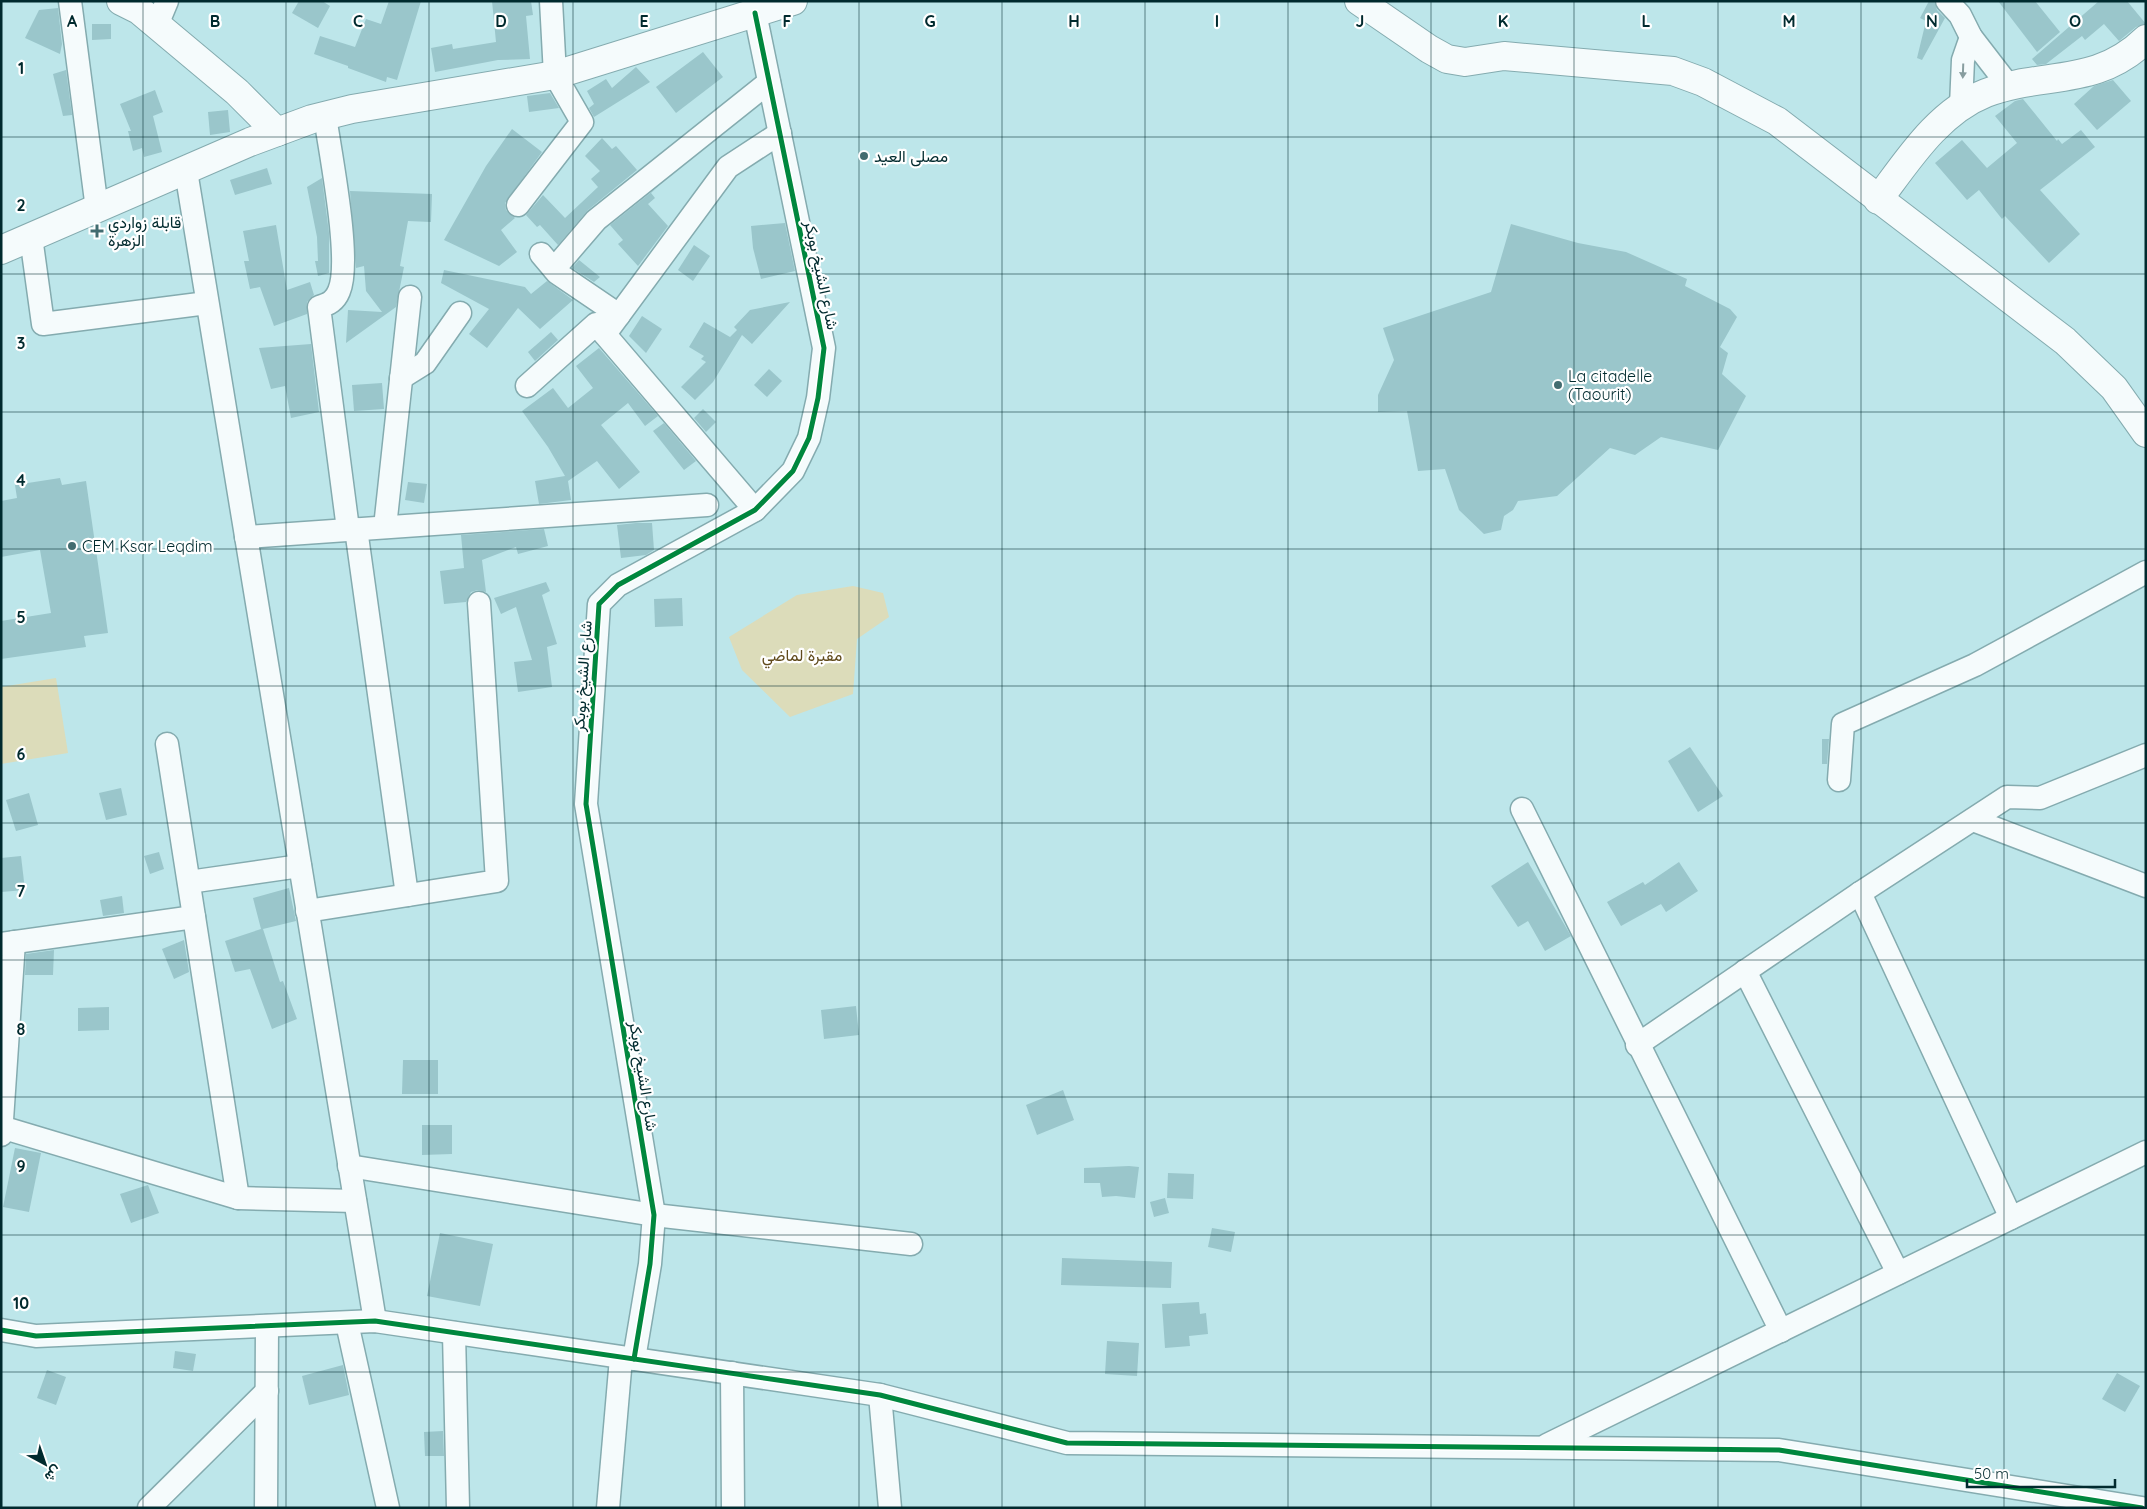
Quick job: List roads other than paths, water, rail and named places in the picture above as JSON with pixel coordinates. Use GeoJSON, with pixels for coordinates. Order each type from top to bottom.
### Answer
{"type":"FeatureCollection","features":[{"type":"Feature","properties":{"kind":"street"},"geometry":{"type":"LineString","coordinates":[[70,1],[97,209]]}},
{"type":"Feature","properties":{"kind":"street"},"geometry":{"type":"LineString","coordinates":[[121,1],[139,10],[162,13],[277,132]]}},
{"type":"Feature","properties":{"kind":"street"},"geometry":{"type":"LineString","coordinates":[[518,205],[582,122],[554,75],[551,1]]}},
{"type":"Feature","properties":{"kind":"street"},"geometry":{"type":"LineString","coordinates":[[1,250],[277,132],[325,116],[352,109],[554,75],[761,8],[793,1]]}},
{"type":"Feature","properties":{"kind":"street"},"geometry":{"type":"LineString","coordinates":[[1359,1],[1429,49],[1448,59],[1465,62],[1504,56],[1673,71],[1703,82],[1777,121],[2065,341],[2114,388],[2146,433]]}},
{"type":"Feature","properties":{"kind":"street"},"geometry":{"type":"LineString","coordinates":[[1946,1],[1960,15],[1971,37],[2008,85]]}},
{"type":"Feature","properties":{"kind":"street","name":"شارع الشيخ بوبكر"},"geometry":{"type":"LineString","coordinates":[[608,1508],[628,1358],[650,1264],[654,1215],[586,804],[599,604],[618,585],[756,510],[793,470],[809,438],[818,398],[824,348],[769,82],[761,8]]}},
{"type":"Feature","properties":{"kind":"street"},"geometry":{"type":"LineString","coordinates":[[1961,106],[1963,60],[1971,37]]}},
{"type":"Feature","properties":{"kind":"street"},"geometry":{"type":"LineString","coordinates":[[1878,200],[1950,112],[1984,94],[2008,85],[2073,77],[2110,64],[2134,51],[2146,39]]}},
{"type":"Feature","properties":{"kind":"street"},"geometry":{"type":"LineString","coordinates":[[619,315],[547,262],[596,220],[769,82]]}},
{"type":"Feature","properties":{"kind":"street"},"geometry":{"type":"LineString","coordinates":[[325,116],[340,222],[343,264],[340,290],[332,302],[319,307],[406,895]]}},
{"type":"Feature","properties":{"kind":"street"},"geometry":{"type":"LineString","coordinates":[[605,334],[728,167],[780,133]]}},
{"type":"Feature","properties":{"kind":"street"},"geometry":{"type":"LineString","coordinates":[[186,170],[375,1322]]}},
{"type":"Feature","properties":{"kind":"street"},"geometry":{"type":"LineString","coordinates":[[31,237],[43,324],[207,303]]}},
{"type":"Feature","properties":{"kind":"street"},"geometry":{"type":"LineString","coordinates":[[385,527],[410,297]]}},
{"type":"Feature","properties":{"kind":"street"},"geometry":{"type":"LineString","coordinates":[[401,378],[425,363],[460,313]]}},
{"type":"Feature","properties":{"kind":"street"},"geometry":{"type":"LineString","coordinates":[[527,386],[596,324],[756,510]]}},
{"type":"Feature","properties":{"kind":"street"},"geometry":{"type":"LineString","coordinates":[[246,537],[707,504]]}},
{"type":"Feature","properties":{"kind":"street"},"geometry":{"type":"LineString","coordinates":[[1840,780],[1843,724],[1975,665],[2146,572]]}},
{"type":"Feature","properties":{"kind":"street"},"geometry":{"type":"LineString","coordinates":[[307,911],[497,881],[479,603]]}},
{"type":"Feature","properties":{"kind":"street"},"geometry":{"type":"LineString","coordinates":[[167,744],[238,1198]]}},
{"type":"Feature","properties":{"kind":"street"},"geometry":{"type":"LineString","coordinates":[[1637,1045],[1860,893],[2007,797],[2040,798],[2146,755]]}},
{"type":"Feature","properties":{"kind":"street"},"geometry":{"type":"LineString","coordinates":[[1522,809],[1637,1045],[1781,1330]]}},
{"type":"Feature","properties":{"kind":"street"},"geometry":{"type":"LineString","coordinates":[[1972,820],[2146,886]]}},
{"type":"Feature","properties":{"kind":"street"},"geometry":{"type":"LineString","coordinates":[[189,882],[300,866]]}},
{"type":"Feature","properties":{"kind":"street"},"geometry":{"type":"LineString","coordinates":[[1860,893],[2011,1218]]}},
{"type":"Feature","properties":{"kind":"street"},"geometry":{"type":"LineString","coordinates":[[194,917],[8,943],[2,1130],[238,1198],[355,1202]]}},
{"type":"Feature","properties":{"kind":"street"},"geometry":{"type":"LineString","coordinates":[[1745,971],[1898,1273]]}},
{"type":"Feature","properties":{"kind":"street"},"geometry":{"type":"LineString","coordinates":[[1541,1448],[2146,1152]]}},
{"type":"Feature","properties":{"kind":"street"},"geometry":{"type":"LineString","coordinates":[[349,1166],[654,1215],[911,1244]]}},
{"type":"Feature","properties":{"kind":"street"},"geometry":{"type":"LineString","coordinates":[[347,1322],[388,1508]]}},
{"type":"Feature","properties":{"kind":"street"},"geometry":{"type":"LineString","coordinates":[[1,1330],[36,1336],[375,1322],[880,1395],[1067,1443],[1778,1450],[2142,1508]]}},
{"type":"Feature","properties":{"kind":"street"},"geometry":{"type":"LineString","coordinates":[[266,1508],[267,1326]]}},
{"type":"Feature","properties":{"kind":"street"},"geometry":{"type":"LineString","coordinates":[[454,1333],[458,1508]]}},
{"type":"Feature","properties":{"kind":"street"},"geometry":{"type":"LineString","coordinates":[[732,1373],[733,1508]]}},
{"type":"Feature","properties":{"kind":"street"},"geometry":{"type":"LineString","coordinates":[[149,1508],[267,1391]]}},
{"type":"Feature","properties":{"kind":"street"},"geometry":{"type":"LineString","coordinates":[[880,1395],[890,1508]]}},
{"type":"Feature","properties":{"kind":"place","name":"مصلى العيد"},"geometry":{"type":"Point","coordinates":[864,156]}},
{"type":"Feature","properties":{"kind":"place","name":"قابلة زواردي الزهرة"},"geometry":{"type":"Point","coordinates":[97,231]}},
{"type":"Feature","properties":{"kind":"place","name":"La citadelle (Taourit)"},"geometry":{"type":"Point","coordinates":[1558,385]}},
{"type":"Feature","properties":{"kind":"place","name":"CEM Ksar Leqdim"},"geometry":{"type":"Point","coordinates":[72,546]}},
{"type":"Feature","properties":{"kind":"park label","name":"مقبرة لماضي"},"geometry":{"type":"Point","coordinates":[802,655]}}]}
